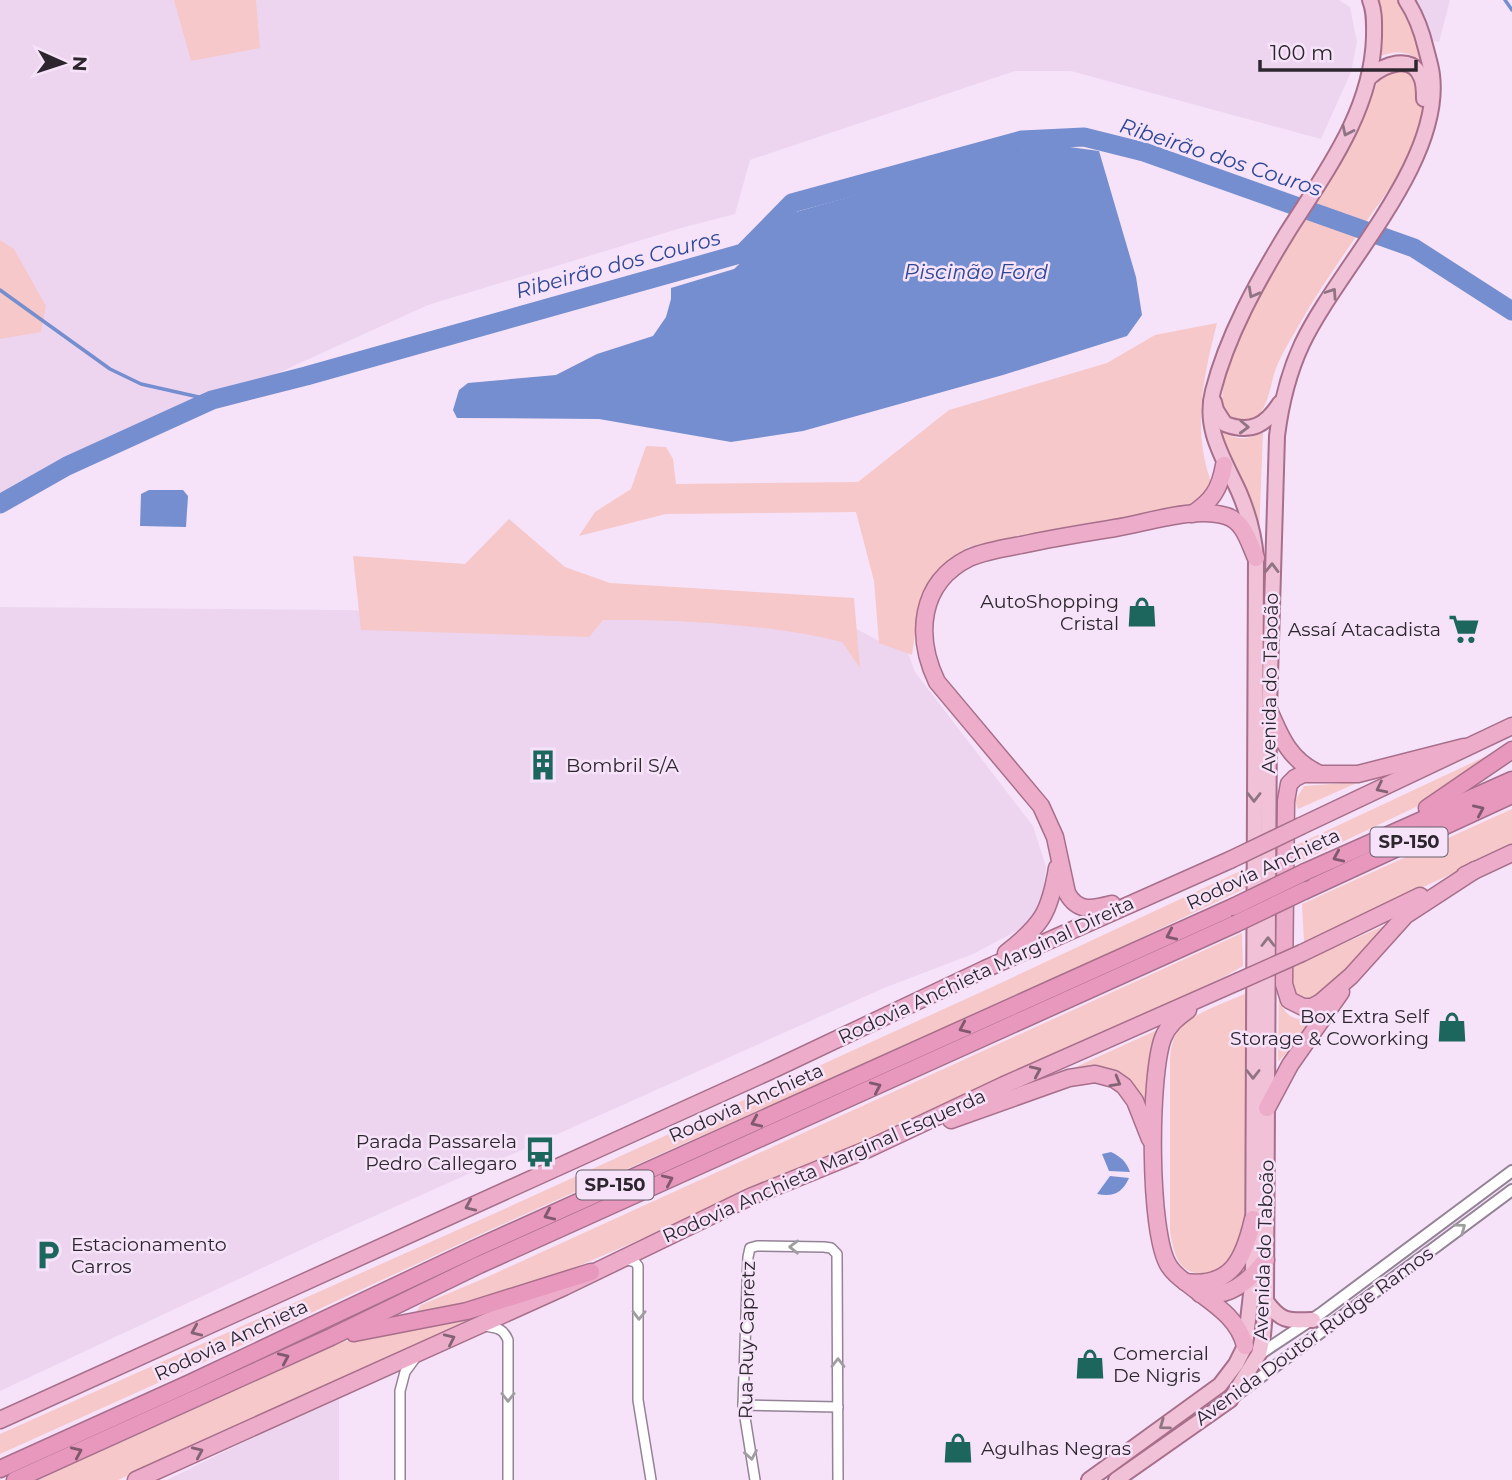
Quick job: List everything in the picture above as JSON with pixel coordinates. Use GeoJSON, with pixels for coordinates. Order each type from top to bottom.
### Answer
{"type":"FeatureCollection","features":[{"type":"Feature","properties":{"kind":"highway"},"geometry":{"type":"LineString","coordinates":[[1192,514],[1212,500],[1218,490],[1224,465]]}},
{"type":"Feature","properties":{"kind":"highway"},"geometry":{"type":"LineString","coordinates":[[1184,880],[1110,905],[1084,909],[1076,906],[1067,893],[1052,826],[1036,799],[937,682],[924,643],[924,618],[929,601],[939,583],[955,568],[979,554],[1065,536],[1192,514],[1217,514],[1238,522],[1256,558]]}},
{"type":"Feature","properties":{"kind":"highway"},"geometry":{"type":"LineString","coordinates":[[1269,710],[1289,751],[1301,763],[1318,773]]}},
{"type":"Feature","properties":{"kind":"highway","name":"Rodovia Anchieta Marginal Direita"},"geometry":{"type":"LineString","coordinates":[[0,1420],[1230,860],[1512,726]]}},
{"type":"Feature","properties":{"kind":"highway"},"geometry":{"type":"LineString","coordinates":[[1464,747],[1372,772],[1349,775],[1305,773],[1295,778],[1286,794],[1286,993],[1289,1000],[1297,1006],[1312,1007],[1321,1002],[1351,976],[1406,915],[1475,870]]}},
{"type":"Feature","properties":{"kind":"highway"},"geometry":{"type":"LineString","coordinates":[[1375,841],[1449,795],[1512,750]]}},
{"type":"Feature","properties":{"kind":"highway","name":"Rodovia Anchieta"},"geometry":{"type":"LineString","coordinates":[[0,1469],[474,1249],[1512,780]]}},
{"type":"Feature","properties":{"kind":"highway","name":"Rodovia Anchieta"},"geometry":{"type":"LineString","coordinates":[[15,1480],[331,1337],[479,1265],[1235,924],[1512,795]]}},
{"type":"Feature","properties":{"kind":"highway","name":"Rodovia Anchieta Marginal Esquerda"},"geometry":{"type":"LineString","coordinates":[[136,1480],[419,1354],[750,1197],[866,1150],[1004,1085],[1302,953],[1512,853]]}},
{"type":"Feature","properties":{"kind":"highway"},"geometry":{"type":"LineString","coordinates":[[985,970],[1031,934],[1041,921],[1053,891],[1059,855]]}},
{"type":"Feature","properties":{"kind":"highway"},"geometry":{"type":"LineString","coordinates":[[1267,1108],[1290,1065],[1351,976]]}},
{"type":"Feature","properties":{"kind":"highway"},"geometry":{"type":"LineString","coordinates":[[1209,994],[1174,1021],[1163,1037],[1157,1070],[1154,1148],[1160,1245],[1168,1266],[1235,1322],[1252,1350]]}},
{"type":"Feature","properties":{"kind":"highway"},"geometry":{"type":"LineString","coordinates":[[866,1150],[1089,1073],[1106,1076],[1124,1086],[1135,1101],[1154,1148]]}},
{"type":"Feature","properties":{"kind":"highway"},"geometry":{"type":"LineString","coordinates":[[1185,1282],[1216,1279],[1232,1270],[1245,1248],[1253,1219]]}},
{"type":"Feature","properties":{"kind":"highway"},"geometry":{"type":"LineString","coordinates":[[1200,1294],[1225,1293],[1253,1277],[1266,1260]]}},
{"type":"Feature","properties":{"kind":"highway"},"geometry":{"type":"LineString","coordinates":[[331,1337],[467,1311],[591,1272]]}},
{"type":"Feature","properties":{"kind":"main road","name":"Avenida do Taboão"},"geometry":{"type":"LineString","coordinates":[[1220,1385],[1236,1364],[1252,1350],[1256,558],[1254,534],[1246,510],[1217,449],[1211,422],[1212,394],[1227,349],[1248,303],[1287,233],[1320,184],[1363,100],[1370,77],[1374,20],[1370,0]]}},
{"type":"Feature","properties":{"kind":"main road"},"geometry":{"type":"LineString","coordinates":[[1370,77],[1378,70],[1397,63],[1423,67],[1422,32],[1406,0]]}},
{"type":"Feature","properties":{"kind":"main road","name":"Avenida do Taboão"},"geometry":{"type":"LineString","coordinates":[[1230,1400],[1252,1350],[1266,1301],[1269,710],[1274,475],[1282,398],[1302,343],[1412,164],[1427,121],[1423,67]]}},
{"type":"Feature","properties":{"kind":"main road"},"geometry":{"type":"LineString","coordinates":[[1212,394],[1216,410],[1225,424],[1247,429],[1267,421],[1282,398]]}},
{"type":"Feature","properties":{"kind":"main road"},"geometry":{"type":"LineString","coordinates":[[1266,1301],[1278,1316],[1284,1319],[1316,1317]]}},
{"type":"Feature","properties":{"kind":"main road","name":"Avenida Doutor Rudge Ramos"},"geometry":{"type":"LineString","coordinates":[[1089,1480],[1220,1385]]}},
{"type":"Feature","properties":{"kind":"main road","name":"Avenida Doutor Rudge Ramos"},"geometry":{"type":"LineString","coordinates":[[1116,1480],[1230,1400]]}},
{"type":"Feature","properties":{"kind":"street","name":"Avenida Doutor Rudge Ramos"},"geometry":{"type":"LineString","coordinates":[[1252,1350],[1316,1317],[1512,1171]]}},
{"type":"Feature","properties":{"kind":"street","name":"Avenida Doutor Rudge Ramos"},"geometry":{"type":"LineString","coordinates":[[1230,1400],[1512,1190]]}},
{"type":"Feature","properties":{"kind":"street","name":"Rua Ruy Capretz"},"geometry":{"type":"LineString","coordinates":[[755,1480],[743,1405],[750,1248],[831,1248],[837,1254],[838,1407]]}},
{"type":"Feature","properties":{"kind":"street"},"geometry":{"type":"LineString","coordinates":[[621,1258],[635,1262],[638,1266],[638,1400],[651,1480]]}},
{"type":"Feature","properties":{"kind":"street"},"geometry":{"type":"LineString","coordinates":[[1316,1317],[1329,1326]]}},
{"type":"Feature","properties":{"kind":"street"},"geometry":{"type":"LineString","coordinates":[[480,1325],[499,1328],[505,1332],[508,1340],[508,1480]]}},
{"type":"Feature","properties":{"kind":"street"},"geometry":{"type":"LineString","coordinates":[[400,1480],[400,1391],[405,1372],[419,1354]]}},
{"type":"Feature","properties":{"kind":"street"},"geometry":{"type":"LineString","coordinates":[[743,1405],[838,1407],[838,1480]]}},
{"type":"Feature","properties":{"kind":"shaded area"},"geometry":{"type":"Polygon","coordinates":[[[0,0],[1339,0],[1350,7],[1357,42],[1351,72],[1321,139],[1071,71],[1015,71],[750,160],[735,214],[428,305],[0,499],[0,0]]]}},
{"type":"Feature","properties":{"kind":"shaded area"},"geometry":{"type":"Polygon","coordinates":[[[174,0],[256,0],[260,48],[191,61],[174,0]]]}},
{"type":"Feature","properties":{"kind":"shaded area"},"geometry":{"type":"Polygon","coordinates":[[[1374,0],[1400,0],[1403,4],[1424,55],[1422,64],[1401,52],[1376,58],[1374,0]]]}},
{"type":"Feature","properties":{"kind":"shaded area"},"geometry":{"type":"Polygon","coordinates":[[[1413,0],[1450,0],[1439,42],[1433,41],[1413,0]]]}},
{"type":"Feature","properties":{"kind":"shaded area"},"geometry":{"type":"Polygon","coordinates":[[[1408,69],[1419,90],[1422,106],[1419,130],[1409,155],[1290,341],[1276,368],[1261,413],[1249,424],[1232,420],[1224,414],[1223,388],[1231,357],[1246,322],[1342,159],[1381,76],[1386,71],[1408,69]]]}},
{"type":"Feature","properties":{"kind":"shaded area"},"geometry":{"type":"Polygon","coordinates":[[[0,240],[14,249],[46,306],[41,332],[0,339],[0,240]]]}},
{"type":"Feature","properties":{"kind":"shaded area"},"geometry":{"type":"Polygon","coordinates":[[[1217,323],[1207,364],[1201,425],[1202,446],[1213,487],[1193,505],[968,547],[934,578],[920,601],[912,655],[879,643],[874,581],[856,512],[666,514],[579,536],[595,512],[631,489],[646,446],[666,447],[673,459],[676,484],[858,482],[949,410],[1107,363],[1155,335],[1217,323]]]}},
{"type":"Feature","properties":{"kind":"shaded area"},"geometry":{"type":"Polygon","coordinates":[[[1215,423],[1237,438],[1263,432],[1259,534],[1215,423]]]}},
{"type":"Feature","properties":{"kind":"shaded area"},"geometry":{"type":"Polygon","coordinates":[[[509,519],[565,567],[610,583],[854,598],[860,668],[842,642],[784,631],[723,624],[603,620],[589,637],[361,630],[353,556],[465,564],[509,519]]]}},
{"type":"Feature","properties":{"kind":"shaded area"},"geometry":{"type":"Polygon","coordinates":[[[0,607],[347,610],[851,626],[879,641],[904,642],[915,672],[1033,826],[1046,867],[1042,902],[1028,925],[973,954],[884,988],[341,1231],[0,1391],[0,607]]]}},
{"type":"Feature","properties":{"kind":"shaded area"},"geometry":{"type":"Polygon","coordinates":[[[1495,752],[1439,796],[1050,981],[494,1228],[0,1454],[0,1434],[990,988],[1495,752]]]}},
{"type":"Feature","properties":{"kind":"shaded area"},"geometry":{"type":"Polygon","coordinates":[[[1359,782],[1298,809],[1295,801],[1304,786],[1359,782]]]}},
{"type":"Feature","properties":{"kind":"shaded area"},"geometry":{"type":"Polygon","coordinates":[[[1512,809],[1512,846],[1304,942],[1302,904],[1512,809]]]}},
{"type":"Feature","properties":{"kind":"shaded area"},"geometry":{"type":"Polygon","coordinates":[[[1395,921],[1309,1002],[1293,995],[1292,969],[1297,964],[1395,921]]]}},
{"type":"Feature","properties":{"kind":"shaded area"},"geometry":{"type":"Polygon","coordinates":[[[1242,933],[1243,966],[1224,977],[831,1158],[562,1273],[472,1303],[416,1312],[421,1305],[1242,933]]]}},
{"type":"Feature","properties":{"kind":"shaded area"},"geometry":{"type":"Polygon","coordinates":[[[1279,974],[1280,1000],[1287,1013],[1302,1019],[1323,1013],[1278,1062],[1279,974]]]}},
{"type":"Feature","properties":{"kind":"shaded area"},"geometry":{"type":"Polygon","coordinates":[[[1247,993],[1244,1227],[1237,1255],[1231,1264],[1222,1270],[1202,1274],[1186,1269],[1181,1264],[1174,1250],[1170,1231],[1172,1045],[1177,1032],[1190,1020],[1247,993]]]}},
{"type":"Feature","properties":{"kind":"shaded area"},"geometry":{"type":"Polygon","coordinates":[[[1166,1026],[1149,1114],[1128,1086],[1112,1072],[1092,1069],[1058,1075],[1166,1026]]]}},
{"type":"Feature","properties":{"kind":"shaded area"},"geometry":{"type":"Polygon","coordinates":[[[510,1303],[118,1480],[38,1480],[342,1342],[510,1303]]]}},
{"type":"Feature","properties":{"kind":"shaded area"},"geometry":{"type":"Polygon","coordinates":[[[339,1399],[339,1480],[167,1480],[240,1444],[339,1399]]]}},
{"type":"Feature","properties":{"kind":"water","name":"Piscinão Ford"},"geometry":{"type":"Polygon","coordinates":[[[1062,146],[1099,151],[1136,277],[1142,315],[1127,336],[1003,375],[803,431],[731,442],[599,419],[457,418],[453,410],[459,390],[468,383],[556,375],[597,354],[653,336],[666,317],[671,288],[734,269],[796,212],[1014,150],[1062,146]]]}},
{"type":"Feature","properties":{"kind":"water"},"geometry":{"type":"Polygon","coordinates":[[[149,490],[183,490],[188,496],[186,527],[140,526],[141,494],[149,490]]]}},
{"type":"Feature","properties":{"kind":"water"},"geometry":{"type":"Polygon","coordinates":[[[1111,1152],[1123,1160],[1130,1172],[1109,1171],[1102,1154],[1111,1152]]]}},
{"type":"Feature","properties":{"kind":"water"},"geometry":{"type":"Polygon","coordinates":[[[1110,1176],[1129,1178],[1117,1193],[1097,1194],[1110,1176]]]}},
{"type":"Feature","properties":{"kind":"waterway"},"geometry":{"type":"LineString","coordinates":[[1505,0],[1512,10]]}},
{"type":"Feature","properties":{"kind":"waterway","name":"Ribeirão dos Couros"},"geometry":{"type":"LineString","coordinates":[[0,504],[67,466],[212,400],[743,253],[792,203],[1022,140],[1084,137],[1144,152],[1414,248],[1512,311]]}},
{"type":"Feature","properties":{"kind":"waterway"},"geometry":{"type":"LineString","coordinates":[[0,290],[110,369],[141,384],[212,400]]}},
{"type":"Feature","properties":{"kind":"place","name":"AutoShopping Cristal"},"geometry":{"type":"Point","coordinates":[1142,612]}},
{"type":"Feature","properties":{"kind":"place","name":"Assaí Atacadista"},"geometry":{"type":"Point","coordinates":[1464,629]}},
{"type":"Feature","properties":{"kind":"place","name":"Bombril S/A"},"geometry":{"type":"Point","coordinates":[543,765]}},
{"type":"Feature","properties":{"kind":"place","name":"Box Extra Self Storage & Coworking"},"geometry":{"type":"Point","coordinates":[1452,1027]}},
{"type":"Feature","properties":{"kind":"place","name":"Parada Passarela Pedro Callegaro"},"geometry":{"type":"Point","coordinates":[540,1152]}},
{"type":"Feature","properties":{"kind":"place","name":"Estacionamento Carros"},"geometry":{"type":"Point","coordinates":[48,1255]}},
{"type":"Feature","properties":{"kind":"place","name":"Comercial De Nigris"},"geometry":{"type":"Point","coordinates":[1090,1364]}},
{"type":"Feature","properties":{"kind":"place","name":"Agulhas Negras"},"geometry":{"type":"Point","coordinates":[958,1448]}}]}
